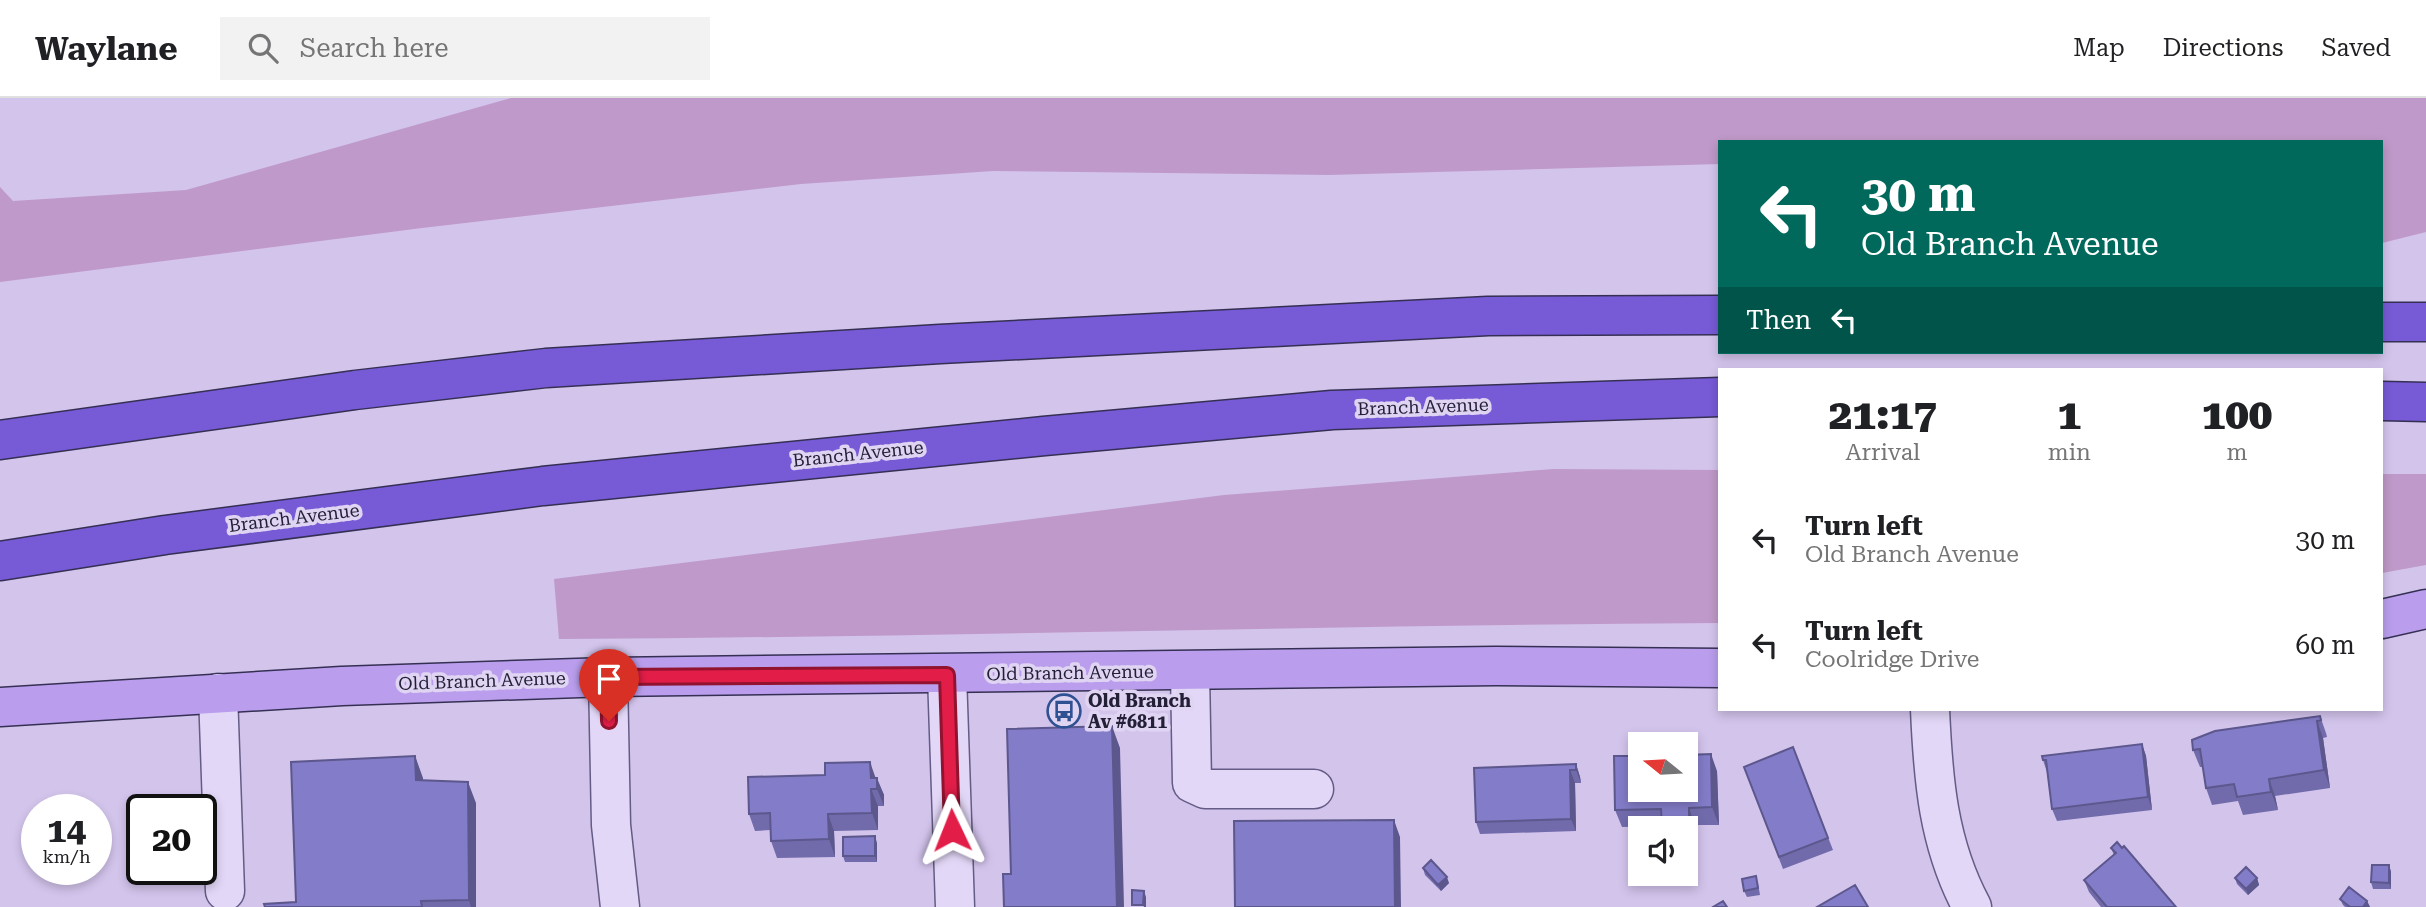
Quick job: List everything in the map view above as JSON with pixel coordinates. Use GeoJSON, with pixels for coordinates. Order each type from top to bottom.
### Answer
{"type":"FeatureCollection","features":[{"type":"Feature","properties":{"kind":"highway"},"geometry":{"type":"LineString","coordinates":[[0,440],[355,390],[546,368],[926,344],[1488,316],[1718,315]]}},
{"type":"Feature","properties":{"kind":"highway"},"geometry":{"type":"LineString","coordinates":[[2383,322],[2426,322]]}},
{"type":"Feature","properties":{"kind":"highway","name":"Branch Avenue"},"geometry":{"type":"LineString","coordinates":[[0,561],[165,535],[530,488],[1044,436],[1332,410],[1718,397]]}},
{"type":"Feature","properties":{"kind":"highway"},"geometry":{"type":"LineString","coordinates":[[2383,401],[2426,402]]}},
{"type":"Feature","properties":{"kind":"main road"},"geometry":{"type":"LineString","coordinates":[[2383,619],[2426,609]]}},
{"type":"Feature","properties":{"kind":"main road","name":"Old Branch Avenue"},"geometry":{"type":"LineString","coordinates":[[0,707],[218,693],[608,677],[1191,672],[1496,666],[1718,668]]}},
{"type":"Feature","properties":{"kind":"street"},"geometry":{"type":"LineString","coordinates":[[1191,672],[1192,783],[1205,789],[1314,789]]}},
{"type":"Feature","properties":{"kind":"street"},"geometry":{"type":"LineString","coordinates":[[947,675],[955,907]]}},
{"type":"Feature","properties":{"kind":"street"},"geometry":{"type":"LineString","coordinates":[[608,677],[611,825],[620,907]]}},
{"type":"Feature","properties":{"kind":"street"},"geometry":{"type":"LineString","coordinates":[[218,693],[225,891]]}},
{"type":"Feature","properties":{"kind":"street"},"geometry":{"type":"LineString","coordinates":[[1930,711],[1934,786],[1945,845],[1972,907]]}},
{"type":"Feature","properties":{"kind":"shaded area"},"geometry":{"type":"Polygon","coordinates":[[[511,98],[2426,98],[2426,232],[2383,243],[2383,140],[1718,140],[1718,164],[1329,175],[993,171],[801,184],[422,228],[0,282],[0,187],[13,201],[186,190],[511,98]]]}},
{"type":"Feature","properties":{"kind":"shaded area"},"geometry":{"type":"Polygon","coordinates":[[[1554,469],[1718,470],[1718,623],[559,639],[554,579],[1224,495],[1554,469]]]}},
{"type":"Feature","properties":{"kind":"shaded area"},"geometry":{"type":"Polygon","coordinates":[[[2383,474],[2426,474],[2426,565],[2383,573],[2383,474]]]}},
{"type":"Feature","properties":{"kind":"building"},"geometry":{"type":"Polygon","coordinates":[[[2320,716],[2321,720],[2317,721],[2324,770],[2269,779],[2271,792],[2237,797],[2234,784],[2206,788],[2200,749],[2193,750],[2192,740],[2215,731],[2320,716]]]}},
{"type":"Feature","properties":{"kind":"building"},"geometry":{"type":"Polygon","coordinates":[[[1112,726],[1117,907],[1004,907],[1003,874],[1011,874],[1007,729],[1112,726]]]}},
{"type":"Feature","properties":{"kind":"building"},"geometry":{"type":"Polygon","coordinates":[[[2142,744],[2148,797],[2052,809],[2046,760],[2043,760],[2042,756],[2142,744]]]}},
{"type":"Feature","properties":{"kind":"building"},"geometry":{"type":"Polygon","coordinates":[[[1793,747],[1828,838],[1779,857],[1744,767],[1793,747]]]}},
{"type":"Feature","properties":{"kind":"building"},"geometry":{"type":"Polygon","coordinates":[[[1698,754],[1711,754],[1712,807],[1689,808],[1689,816],[1661,816],[1661,809],[1615,810],[1614,756],[1628,756],[1628,802],[1698,802],[1698,754]]]}},
{"type":"Feature","properties":{"kind":"building"},"geometry":{"type":"Polygon","coordinates":[[[415,756],[416,780],[468,782],[469,900],[421,901],[422,907],[265,907],[264,904],[296,902],[291,762],[415,756]]]}},
{"type":"Feature","properties":{"kind":"building"},"geometry":{"type":"Polygon","coordinates":[[[870,762],[871,778],[877,778],[877,789],[871,789],[872,813],[828,814],[829,839],[771,841],[770,813],[749,814],[748,777],[825,775],[825,763],[870,762]]]}},
{"type":"Feature","properties":{"kind":"building"},"geometry":{"type":"Polygon","coordinates":[[[1576,764],[1576,770],[1570,770],[1571,819],[1476,822],[1474,768],[1576,764]]]}},
{"type":"Feature","properties":{"kind":"building"},"geometry":{"type":"Polygon","coordinates":[[[1394,820],[1395,907],[1235,907],[1234,821],[1394,820]]]}},
{"type":"Feature","properties":{"kind":"building"},"geometry":{"type":"Polygon","coordinates":[[[875,836],[875,856],[843,856],[843,837],[875,836]]]}},
{"type":"Feature","properties":{"kind":"building"},"geometry":{"type":"Polygon","coordinates":[[[2117,842],[2122,848],[2124,846],[2176,907],[2107,907],[2084,880],[2116,853],[2111,848],[2117,842]]]}},
{"type":"Feature","properties":{"kind":"building"},"geometry":{"type":"Polygon","coordinates":[[[1431,860],[1447,877],[1438,885],[1423,868],[1431,860]]]}},
{"type":"Feature","properties":{"kind":"building"},"geometry":{"type":"Polygon","coordinates":[[[2372,865],[2389,865],[2389,883],[2371,882],[2372,865]]]}},
{"type":"Feature","properties":{"kind":"building"},"geometry":{"type":"Polygon","coordinates":[[[2246,867],[2257,878],[2246,889],[2235,878],[2246,867]]]}},
{"type":"Feature","properties":{"kind":"building"},"geometry":{"type":"Polygon","coordinates":[[[1756,876],[1758,888],[1744,891],[1742,879],[1756,876]]]}},
{"type":"Feature","properties":{"kind":"building"},"geometry":{"type":"Polygon","coordinates":[[[1855,885],[1868,907],[1817,907],[1855,885]]]}},
{"type":"Feature","properties":{"kind":"building"},"geometry":{"type":"Polygon","coordinates":[[[2349,887],[2367,901],[2363,907],[2350,907],[2340,899],[2349,887]]]}},
{"type":"Feature","properties":{"kind":"building"},"geometry":{"type":"Polygon","coordinates":[[[1132,890],[1144,891],[1143,905],[1132,905],[1132,890]]]}},
{"type":"Feature","properties":{"kind":"building"},"geometry":{"type":"Polygon","coordinates":[[[1723,901],[1727,907],[1713,907],[1723,901]]]}},
{"type":"Feature","properties":{"kind":"place","name":"Old Branch Av #6811"},"geometry":{"type":"Point","coordinates":[1064,711]}},
{"type":"Feature","properties":{"kind":"route"},"geometry":{"type":"LineString","coordinates":[[609,721],[608,677],[947,675],[952,830]]}}]}
